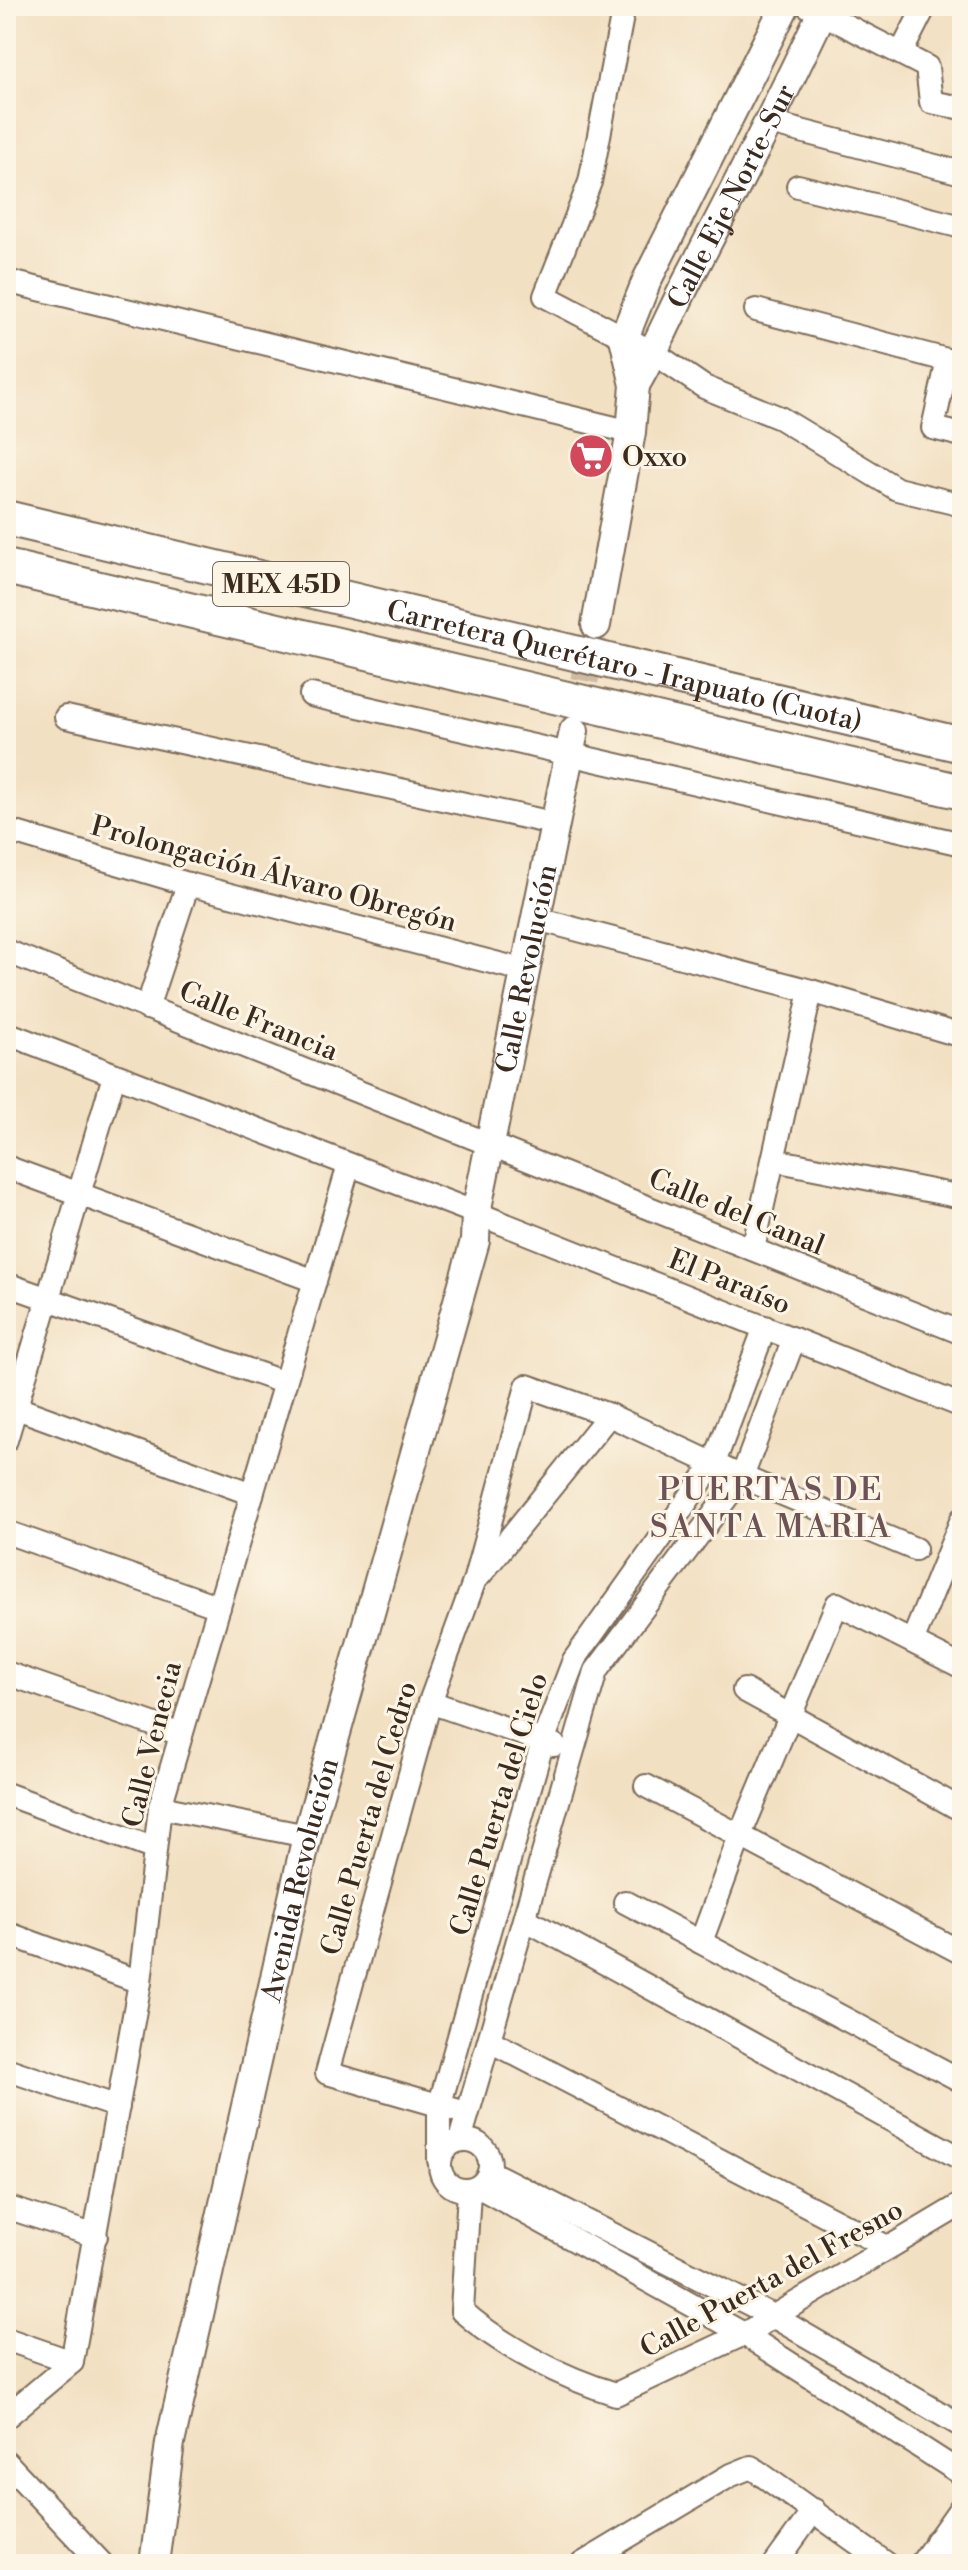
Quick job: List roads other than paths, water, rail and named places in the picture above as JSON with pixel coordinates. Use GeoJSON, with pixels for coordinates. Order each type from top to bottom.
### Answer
{"type":"FeatureCollection","features":[{"type":"Feature","properties":{"kind":"highway","name":"Carretera Querétaro - Irapuato (Cuota)"},"geometry":{"type":"LineString","coordinates":[[6,518],[962,745]]}},
{"type":"Feature","properties":{"kind":"highway","name":"Carretera Querétaro - Irapuato (Cuota)"},"geometry":{"type":"LineString","coordinates":[[6,567],[962,792]]}},
{"type":"Feature","properties":{"kind":"main road","name":"Calle Eje Norte-Sur"},"geometry":{"type":"LineString","coordinates":[[596,625],[631,432],[635,385],[624,338],[647,280],[785,6]]}},
{"type":"Feature","properties":{"kind":"main road","name":"Calle Eje Norte-Sur"},"geometry":{"type":"LineString","coordinates":[[635,385],[770,123],[818,9]]}},
{"type":"Feature","properties":{"kind":"main road","name":"Calle Revolución"},"geometry":{"type":"LineString","coordinates":[[476,1209],[572,743]]}},
{"type":"Feature","properties":{"kind":"main road","name":"Avenida Revolución"},"geometry":{"type":"LineString","coordinates":[[154,2564],[170,2443],[307,1836],[475,1241],[476,1209]]}},
{"type":"Feature","properties":{"kind":"street"},"geometry":{"type":"LineString","coordinates":[[624,6],[590,182],[545,296],[654,353],[704,387],[780,418],[897,489],[962,505]]}},
{"type":"Feature","properties":{"kind":"street"},"geometry":{"type":"LineString","coordinates":[[901,53],[925,6]]}},
{"type":"Feature","properties":{"kind":"street"},"geometry":{"type":"LineString","coordinates":[[818,9],[927,67],[931,102],[962,108]]}},
{"type":"Feature","properties":{"kind":"street"},"geometry":{"type":"LineString","coordinates":[[770,123],[962,173]]}},
{"type":"Feature","properties":{"kind":"street"},"geometry":{"type":"LineString","coordinates":[[798,186],[962,227]]}},
{"type":"Feature","properties":{"kind":"street"},"geometry":{"type":"LineString","coordinates":[[6,281],[631,432]]}},
{"type":"Feature","properties":{"kind":"street"},"geometry":{"type":"LineString","coordinates":[[756,310],[955,362],[933,428],[962,435]]}},
{"type":"Feature","properties":{"kind":"street"},"geometry":{"type":"LineString","coordinates":[[311,695],[572,743],[962,844]]}},
{"type":"Feature","properties":{"kind":"street"},"geometry":{"type":"LineString","coordinates":[[66,717],[557,824]]}},
{"type":"Feature","properties":{"kind":"street","name":"Prolongación Álvaro Obregón"},"geometry":{"type":"LineString","coordinates":[[6,830],[188,884],[526,971]]}},
{"type":"Feature","properties":{"kind":"street"},"geometry":{"type":"LineString","coordinates":[[147,1008],[188,884]]}},
{"type":"Feature","properties":{"kind":"street"},"geometry":{"type":"LineString","coordinates":[[537,919],[811,991],[962,1036]]}},
{"type":"Feature","properties":{"kind":"street","name":"Calle Francia"},"geometry":{"type":"LineString","coordinates":[[6,951],[489,1150]]}},
{"type":"Feature","properties":{"kind":"street"},"geometry":{"type":"LineString","coordinates":[[753,1249],[811,991]]}},
{"type":"Feature","properties":{"kind":"street"},"geometry":{"type":"LineString","coordinates":[[6,1033],[349,1165],[476,1209]]}},
{"type":"Feature","properties":{"kind":"street"},"geometry":{"type":"LineString","coordinates":[[6,1440],[11,1406],[48,1299],[114,1076]]}},
{"type":"Feature","properties":{"kind":"street","name":"Calle del Canal"},"geometry":{"type":"LineString","coordinates":[[489,1150],[753,1249],[962,1333]]}},
{"type":"Feature","properties":{"kind":"street"},"geometry":{"type":"LineString","coordinates":[[774,1160],[962,1197]]}},
{"type":"Feature","properties":{"kind":"street","name":"Calle Venecia"},"geometry":{"type":"LineString","coordinates":[[72,2362],[140,1982],[160,1807],[349,1165]]}},
{"type":"Feature","properties":{"kind":"street"},"geometry":{"type":"LineString","coordinates":[[6,1167],[315,1281]]}},
{"type":"Feature","properties":{"kind":"street","name":"El Paraíso"},"geometry":{"type":"LineString","coordinates":[[476,1209],[962,1406]]}},
{"type":"Feature","properties":{"kind":"street"},"geometry":{"type":"LineString","coordinates":[[6,1284],[285,1383]]}},
{"type":"Feature","properties":{"kind":"street","name":"Calle Puerta del Cielo"},"geometry":{"type":"LineString","coordinates":[[439,2160],[439,2107],[543,1741],[574,1660],[714,1463],[765,1327]]}},
{"type":"Feature","properties":{"kind":"street","name":"Calle Puerta del Cielo"},"geometry":{"type":"LineString","coordinates":[[460,2140],[525,1919],[570,1751],[596,1671],[742,1477],[794,1339]]}},
{"type":"Feature","properties":{"kind":"street","name":"Calle Puerta del Cedro"},"geometry":{"type":"LineString","coordinates":[[439,2107],[327,2073],[430,1702],[474,1582],[527,1386],[609,1415],[474,1582]]}},
{"type":"Feature","properties":{"kind":"street"},"geometry":{"type":"LineString","coordinates":[[11,1406],[252,1494]]}},
{"type":"Feature","properties":{"kind":"street"},"geometry":{"type":"LineString","coordinates":[[609,1415],[742,1477],[915,1549]]}},
{"type":"Feature","properties":{"kind":"street"},"geometry":{"type":"LineString","coordinates":[[913,1640],[962,1519]]}},
{"type":"Feature","properties":{"kind":"street"},"geometry":{"type":"LineString","coordinates":[[6,1532],[219,1607]]}},
{"type":"Feature","properties":{"kind":"street"},"geometry":{"type":"LineString","coordinates":[[701,1942],[741,1833],[837,1604],[962,1667]]}},
{"type":"Feature","properties":{"kind":"street"},"geometry":{"type":"LineString","coordinates":[[6,1673],[181,1734]]}},
{"type":"Feature","properties":{"kind":"street"},"geometry":{"type":"LineString","coordinates":[[744,1690],[962,1810]]}},
{"type":"Feature","properties":{"kind":"street"},"geometry":{"type":"LineString","coordinates":[[430,1702],[570,1751]]}},
{"type":"Feature","properties":{"kind":"street"},"geometry":{"type":"LineString","coordinates":[[646,1786],[741,1833],[962,1953]]}},
{"type":"Feature","properties":{"kind":"street"},"geometry":{"type":"LineString","coordinates":[[6,1794],[155,1849]]}},
{"type":"Feature","properties":{"kind":"street"},"geometry":{"type":"LineString","coordinates":[[160,1807],[307,1836]]}},
{"type":"Feature","properties":{"kind":"street"},"geometry":{"type":"LineString","coordinates":[[625,1902],[962,2081]]}},
{"type":"Feature","properties":{"kind":"street"},"geometry":{"type":"LineString","coordinates":[[525,1919],[962,2159]]}},
{"type":"Feature","properties":{"kind":"street"},"geometry":{"type":"LineString","coordinates":[[6,1933],[140,1982]]}},
{"type":"Feature","properties":{"kind":"street"},"geometry":{"type":"LineString","coordinates":[[490,2041],[887,2247]]}},
{"type":"Feature","properties":{"kind":"street"},"geometry":{"type":"LineString","coordinates":[[6,2069],[118,2107]]}},
{"type":"Feature","properties":{"kind":"street"},"geometry":{"type":"LineString","coordinates":[[439,2107],[466,2113]]}},
{"type":"Feature","properties":{"kind":"street"},"geometry":{"type":"LineString","coordinates":[[479,2183],[490,2159],[483,2147],[472,2140],[460,2140],[447,2147],[439,2160],[447,2182],[479,2183],[771,2315],[962,2426]]}},
{"type":"Feature","properties":{"kind":"street"},"geometry":{"type":"LineString","coordinates":[[479,2183],[744,2334],[962,2474]]}},
{"type":"Feature","properties":{"kind":"street","name":"Calle Puerta del Fresno"},"geometry":{"type":"LineString","coordinates":[[479,2183],[462,2311],[484,2330],[590,2386],[616,2394],[744,2334],[771,2315],[962,2204]]}},
{"type":"Feature","properties":{"kind":"street"},"geometry":{"type":"LineString","coordinates":[[6,2207],[96,2236]]}},
{"type":"Feature","properties":{"kind":"street"},"geometry":{"type":"LineString","coordinates":[[6,2339],[72,2362]]}},
{"type":"Feature","properties":{"kind":"street"},"geometry":{"type":"LineString","coordinates":[[6,2417],[72,2362]]}},
{"type":"Feature","properties":{"kind":"street"},"geometry":{"type":"LineString","coordinates":[[6,2462],[102,2564]]}},
{"type":"Feature","properties":{"kind":"street"},"geometry":{"type":"LineString","coordinates":[[582,2564],[729,2476],[751,2467],[887,2564]]}},
{"type":"Feature","properties":{"kind":"street"},"geometry":{"type":"LineString","coordinates":[[921,2564],[962,2506]]}},
{"type":"Feature","properties":{"kind":"street"},"geometry":{"type":"LineString","coordinates":[[775,2564],[814,2510]]}},
{"type":"Feature","properties":{"kind":"street"},"geometry":{"type":"LineString","coordinates":[[936,2541],[962,2559]]}},
{"type":"Feature","properties":{"kind":"tunnel"},"geometry":{"type":"LineString","coordinates":[[576,722],[593,637]]}},
{"type":"Feature","properties":{"kind":"place","name":"Oxxo"},"geometry":{"type":"Point","coordinates":[591,456]}},
{"type":"Feature","properties":{"kind":"district","name":"PUERTAS DE SANTA MARIA"},"geometry":{"type":"Point","coordinates":[771,1508]}}]}
